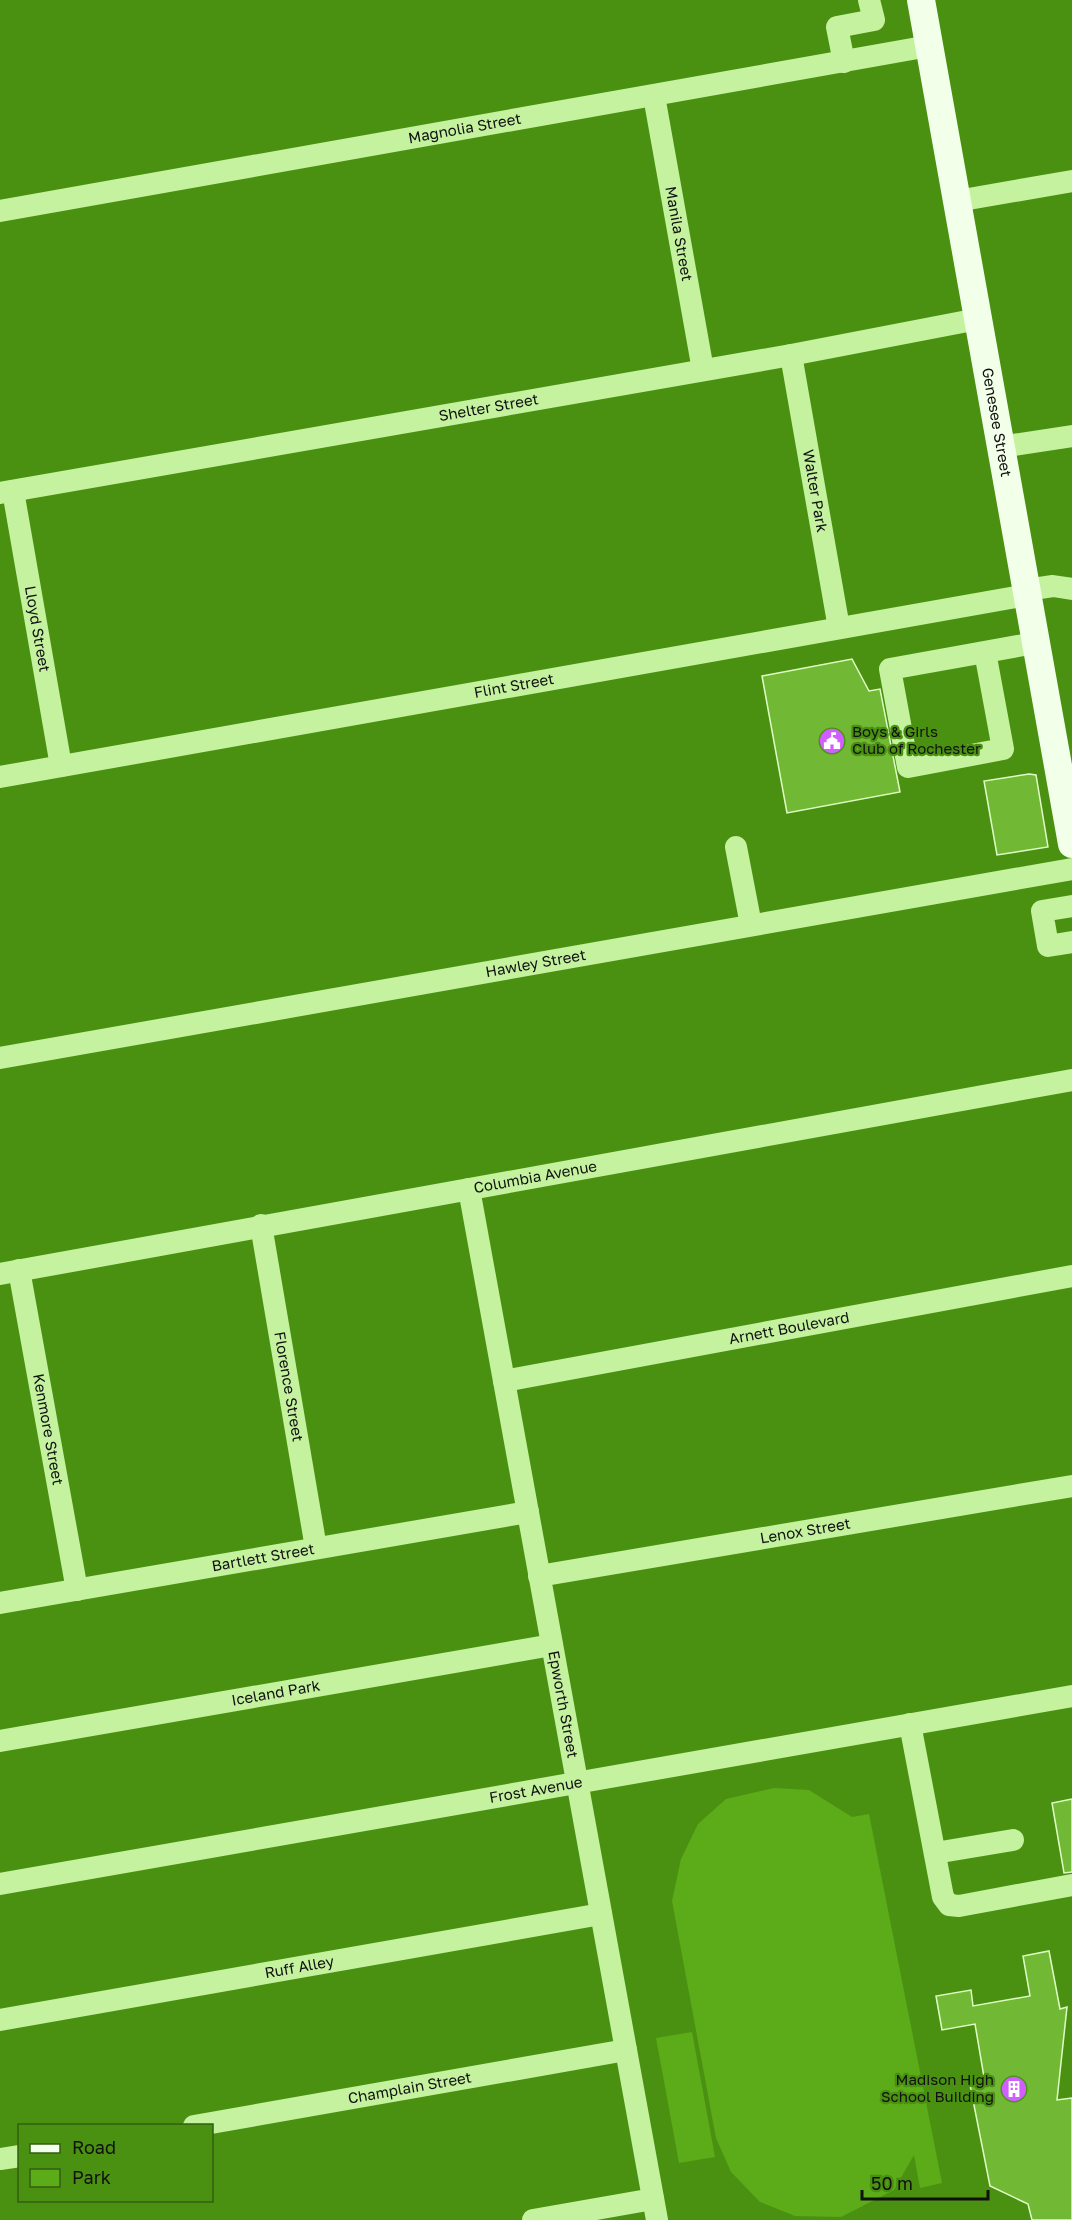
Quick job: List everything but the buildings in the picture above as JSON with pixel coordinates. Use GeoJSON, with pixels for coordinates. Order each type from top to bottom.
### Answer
{"type":"FeatureCollection","features":[{"type":"Feature","properties":{"kind":"main road","name":"Genesee Street"},"geometry":{"type":"LineString","coordinates":[[921,0],[1072,844]]}},
{"type":"Feature","properties":{"kind":"street"},"geometry":{"type":"LineString","coordinates":[[844,62],[837,27],[872,10],[881,55]]}},
{"type":"Feature","properties":{"kind":"street","name":"Magnolia Street"},"geometry":{"type":"LineString","coordinates":[[0,212],[930,46]]}},
{"type":"Feature","properties":{"kind":"street","name":"Manila Street"},"geometry":{"type":"LineString","coordinates":[[654,96],[703,370]]}},
{"type":"Feature","properties":{"kind":"street"},"geometry":{"type":"LineString","coordinates":[[957,201],[1072,181]]}},
{"type":"Feature","properties":{"kind":"street","name":"Shelter Street"},"geometry":{"type":"LineString","coordinates":[[6,492],[791,355],[978,320]]}},
{"type":"Feature","properties":{"kind":"street","name":"Walter Park"},"geometry":{"type":"LineString","coordinates":[[791,355],[839,628]]}},
{"type":"Feature","properties":{"kind":"street"},"geometry":{"type":"LineString","coordinates":[[1000,447],[1072,436]]}},
{"type":"Feature","properties":{"kind":"street","name":"Lloyd Street"},"geometry":{"type":"LineString","coordinates":[[6,492],[61,766]]}},
{"type":"Feature","properties":{"kind":"street","name":"Flint Street"},"geometry":{"type":"LineString","coordinates":[[0,777],[839,628],[1053,586],[1072,589]]}},
{"type":"Feature","properties":{"kind":"street"},"geometry":{"type":"LineString","coordinates":[[985,652],[1003,749],[908,767],[890,669],[1035,643]]}},
{"type":"Feature","properties":{"kind":"street"},"geometry":{"type":"LineString","coordinates":[[736,847],[751,925]]}},
{"type":"Feature","properties":{"kind":"street","name":"Hawley Street"},"geometry":{"type":"LineString","coordinates":[[0,1058],[1072,869]]}},
{"type":"Feature","properties":{"kind":"street"},"geometry":{"type":"LineString","coordinates":[[1072,906],[1042,911],[1048,946],[1072,942]]}},
{"type":"Feature","properties":{"kind":"street","name":"Columbia Avenue"},"geometry":{"type":"LineString","coordinates":[[9,1272],[1072,1080]]}},
{"type":"Feature","properties":{"kind":"street","name":"Epworth Street"},"geometry":{"type":"LineString","coordinates":[[469,1189],[655,2209]]}},
{"type":"Feature","properties":{"kind":"street","name":"Florence Street"},"geometry":{"type":"LineString","coordinates":[[261,1225],[316,1548]]}},
{"type":"Feature","properties":{"kind":"street","name":"Kenmore Street"},"geometry":{"type":"LineString","coordinates":[[9,1272],[76,1590]]}},
{"type":"Feature","properties":{"kind":"street","name":"Arnett Boulevard"},"geometry":{"type":"LineString","coordinates":[[504,1381],[1072,1276]]}},
{"type":"Feature","properties":{"kind":"street","name":"Lenox Street"},"geometry":{"type":"LineString","coordinates":[[539,1576],[1072,1486]]}},
{"type":"Feature","properties":{"kind":"street","name":"Bartlett Street"},"geometry":{"type":"LineString","coordinates":[[0,1603],[528,1512]]}},
{"type":"Feature","properties":{"kind":"street","name":"Iceland Park"},"geometry":{"type":"LineString","coordinates":[[0,1742],[552,1645]]}},
{"type":"Feature","properties":{"kind":"street","name":"Frost Avenue"},"geometry":{"type":"LineString","coordinates":[[0,1884],[1072,1696]]}},
{"type":"Feature","properties":{"kind":"street"},"geometry":{"type":"LineString","coordinates":[[910,1724],[943,1897],[949,1905],[959,1906],[1072,1885]]}},
{"type":"Feature","properties":{"kind":"street"},"geometry":{"type":"LineString","coordinates":[[935,1853],[1013,1840]]}},
{"type":"Feature","properties":{"kind":"street","name":"Ruff Alley"},"geometry":{"type":"LineString","coordinates":[[0,2020],[601,1914]]}},
{"type":"Feature","properties":{"kind":"street","name":"Champlain Street"},"geometry":{"type":"LineString","coordinates":[[205,2124],[626,2050]]}},
{"type":"Feature","properties":{"kind":"street"},"geometry":{"type":"LineString","coordinates":[[0,2159],[18,2156]]}},
{"type":"Feature","properties":{"kind":"street"},"geometry":{"type":"LineString","coordinates":[[533,2220],[655,2209]]}},
{"type":"Feature","properties":{"kind":"green space"},"geometry":{"type":"Polygon","coordinates":[[[774,1788],[809,1790],[852,1817],[869,1814],[942,2183],[920,2188],[914,2155],[894,2190],[841,2217],[795,2216],[760,2202],[731,2172],[716,2138],[672,1901],[681,1859],[698,1824],[726,1799],[774,1788]]]}},
{"type":"Feature","properties":{"kind":"green space"},"geometry":{"type":"Polygon","coordinates":[[[692,2032],[715,2157],[679,2163],[656,2038],[692,2032]]]}},
{"type":"Feature","properties":{"kind":"place","name":"Boys & Girls Club of Rochester"},"geometry":{"type":"Point","coordinates":[832,741]}},
{"type":"Feature","properties":{"kind":"place","name":"Madison High School Building"},"geometry":{"type":"Point","coordinates":[1014,2089]}}]}
